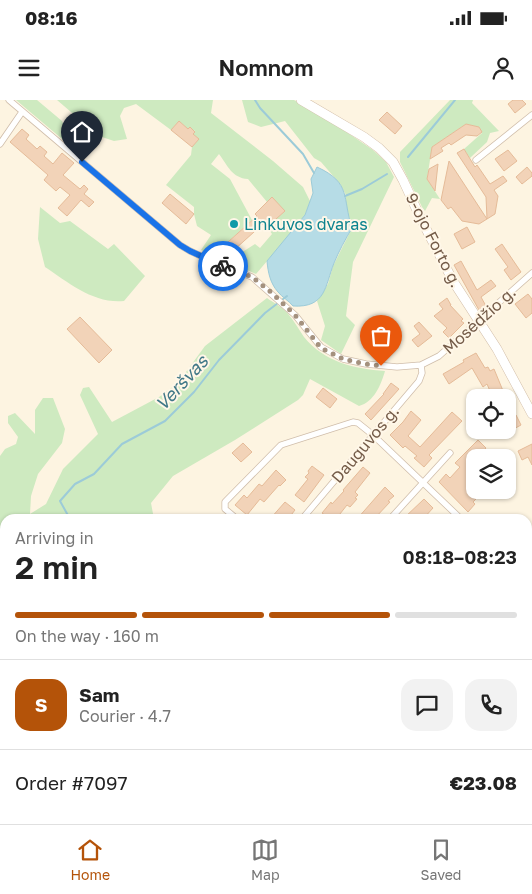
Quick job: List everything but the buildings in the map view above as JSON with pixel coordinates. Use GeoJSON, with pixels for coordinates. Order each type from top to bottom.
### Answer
{"type":"FeatureCollection","features":[{"type":"Feature","properties":{"kind":"street","name":"Mosėdžio g."},"geometry":{"type":"LineString","coordinates":[[8,100],[180,245],[205,258],[252,277],[284,303],[321,348],[343,359],[366,364],[397,367],[421,365],[439,356],[532,273]]}},
{"type":"Feature","properties":{"kind":"street","name":"9-ojo Forto g."},"geometry":{"type":"LineString","coordinates":[[306,101],[364,136],[393,162],[404,180],[452,281],[497,349],[532,414]]}},
{"type":"Feature","properties":{"kind":"street"},"geometry":{"type":"LineString","coordinates":[[0,144],[22,112]]}},
{"type":"Feature","properties":{"kind":"street"},"geometry":{"type":"LineString","coordinates":[[476,160],[532,115]]}},
{"type":"Feature","properties":{"kind":"street","name":"Dauguvos g."},"geometry":{"type":"LineString","coordinates":[[306,514],[419,381],[422,373],[421,365]]}},
{"type":"Feature","properties":{"kind":"street"},"geometry":{"type":"LineString","coordinates":[[231,514],[225,509],[225,502],[281,445],[348,422],[358,423],[373,435],[456,514]]}},
{"type":"Feature","properties":{"kind":"street"},"geometry":{"type":"LineString","coordinates":[[394,514],[450,453]]}},
{"type":"Feature","properties":{"kind":"green space"},"geometry":{"type":"Polygon","coordinates":[[[16,100],[37,100],[62,121],[69,139],[68,144],[16,100]]]}},
{"type":"Feature","properties":{"kind":"green space"},"geometry":{"type":"Polygon","coordinates":[[[57,100],[213,100],[211,113],[303,187],[310,201],[305,215],[256,274],[231,263],[233,258],[255,244],[260,248],[272,234],[267,227],[285,211],[272,198],[267,202],[248,179],[234,174],[219,154],[211,164],[230,179],[252,220],[228,242],[221,243],[219,258],[201,250],[211,235],[197,226],[194,207],[166,185],[191,155],[192,147],[199,139],[193,134],[195,131],[190,128],[188,129],[179,121],[171,130],[136,104],[124,108],[120,116],[127,139],[114,141],[99,136],[57,100]]]}},
{"type":"Feature","properties":{"kind":"green space"},"geometry":{"type":"Polygon","coordinates":[[[242,100],[294,100],[326,118],[373,150],[386,162],[394,177],[353,262],[346,316],[355,325],[341,354],[321,340],[325,326],[317,301],[328,284],[333,266],[352,228],[345,204],[346,195],[340,184],[321,162],[314,158],[285,121],[261,127],[248,122],[242,100]]]}},
{"type":"Feature","properties":{"kind":"green space"},"geometry":{"type":"Polygon","coordinates":[[[450,100],[473,100],[472,103],[499,131],[490,133],[487,142],[470,158],[464,149],[482,133],[479,127],[466,124],[432,147],[427,179],[440,199],[432,198],[425,211],[400,162],[400,152],[450,100]]]}},
{"type":"Feature","properties":{"kind":"green space"},"geometry":{"type":"Polygon","coordinates":[[[40,207],[60,223],[70,221],[108,249],[114,244],[145,276],[124,301],[113,301],[92,296],[45,267],[38,239],[40,207]]]}},
{"type":"Feature","properties":{"kind":"green space"},"geometry":{"type":"Polygon","coordinates":[[[267,298],[287,312],[304,337],[321,353],[351,366],[385,371],[373,397],[359,406],[310,379],[303,395],[298,400],[173,476],[151,503],[153,514],[30,514],[46,504],[63,469],[98,434],[80,395],[83,388],[89,387],[112,422],[159,397],[178,383],[205,346],[267,298]]]}},
{"type":"Feature","properties":{"kind":"green space"},"geometry":{"type":"Polygon","coordinates":[[[43,398],[53,398],[65,429],[62,443],[38,474],[31,496],[30,514],[0,514],[0,456],[5,449],[16,444],[18,437],[8,423],[8,416],[15,413],[35,434],[35,410],[43,398]]]}},
{"type":"Feature","properties":{"kind":"water"},"geometry":{"type":"Polygon","coordinates":[[[317,167],[336,179],[341,185],[352,228],[336,259],[322,294],[312,303],[304,306],[293,306],[273,285],[267,261],[305,215],[313,193],[311,179],[317,167]]]}},
{"type":"Feature","properties":{"kind":"waterway"},"geometry":{"type":"LineString","coordinates":[[255,100],[260,108],[303,154],[314,173]]}},
{"type":"Feature","properties":{"kind":"waterway"},"geometry":{"type":"LineString","coordinates":[[408,157],[455,100]]}},
{"type":"Feature","properties":{"kind":"waterway"},"geometry":{"type":"LineString","coordinates":[[345,196],[362,189],[387,174]]}},
{"type":"Feature","properties":{"kind":"waterway","name":"Veršvas"},"geometry":{"type":"LineString","coordinates":[[67,514],[60,501],[75,484],[94,474],[122,444],[165,421],[194,392],[219,360],[265,313],[287,296]]}},
{"type":"Feature","properties":{"kind":"way so far"},"geometry":{"type":"LineString","coordinates":[[223,266],[252,277],[284,303],[321,348],[343,359],[381,366]]}},
{"type":"Feature","properties":{"kind":"place","name":"Linkuvos dvaras"},"geometry":{"type":"Point","coordinates":[234,224]}},
{"type":"Feature","properties":{"kind":"route"},"geometry":{"type":"LineString","coordinates":[[82,162],[180,245],[223,266]]}}]}
